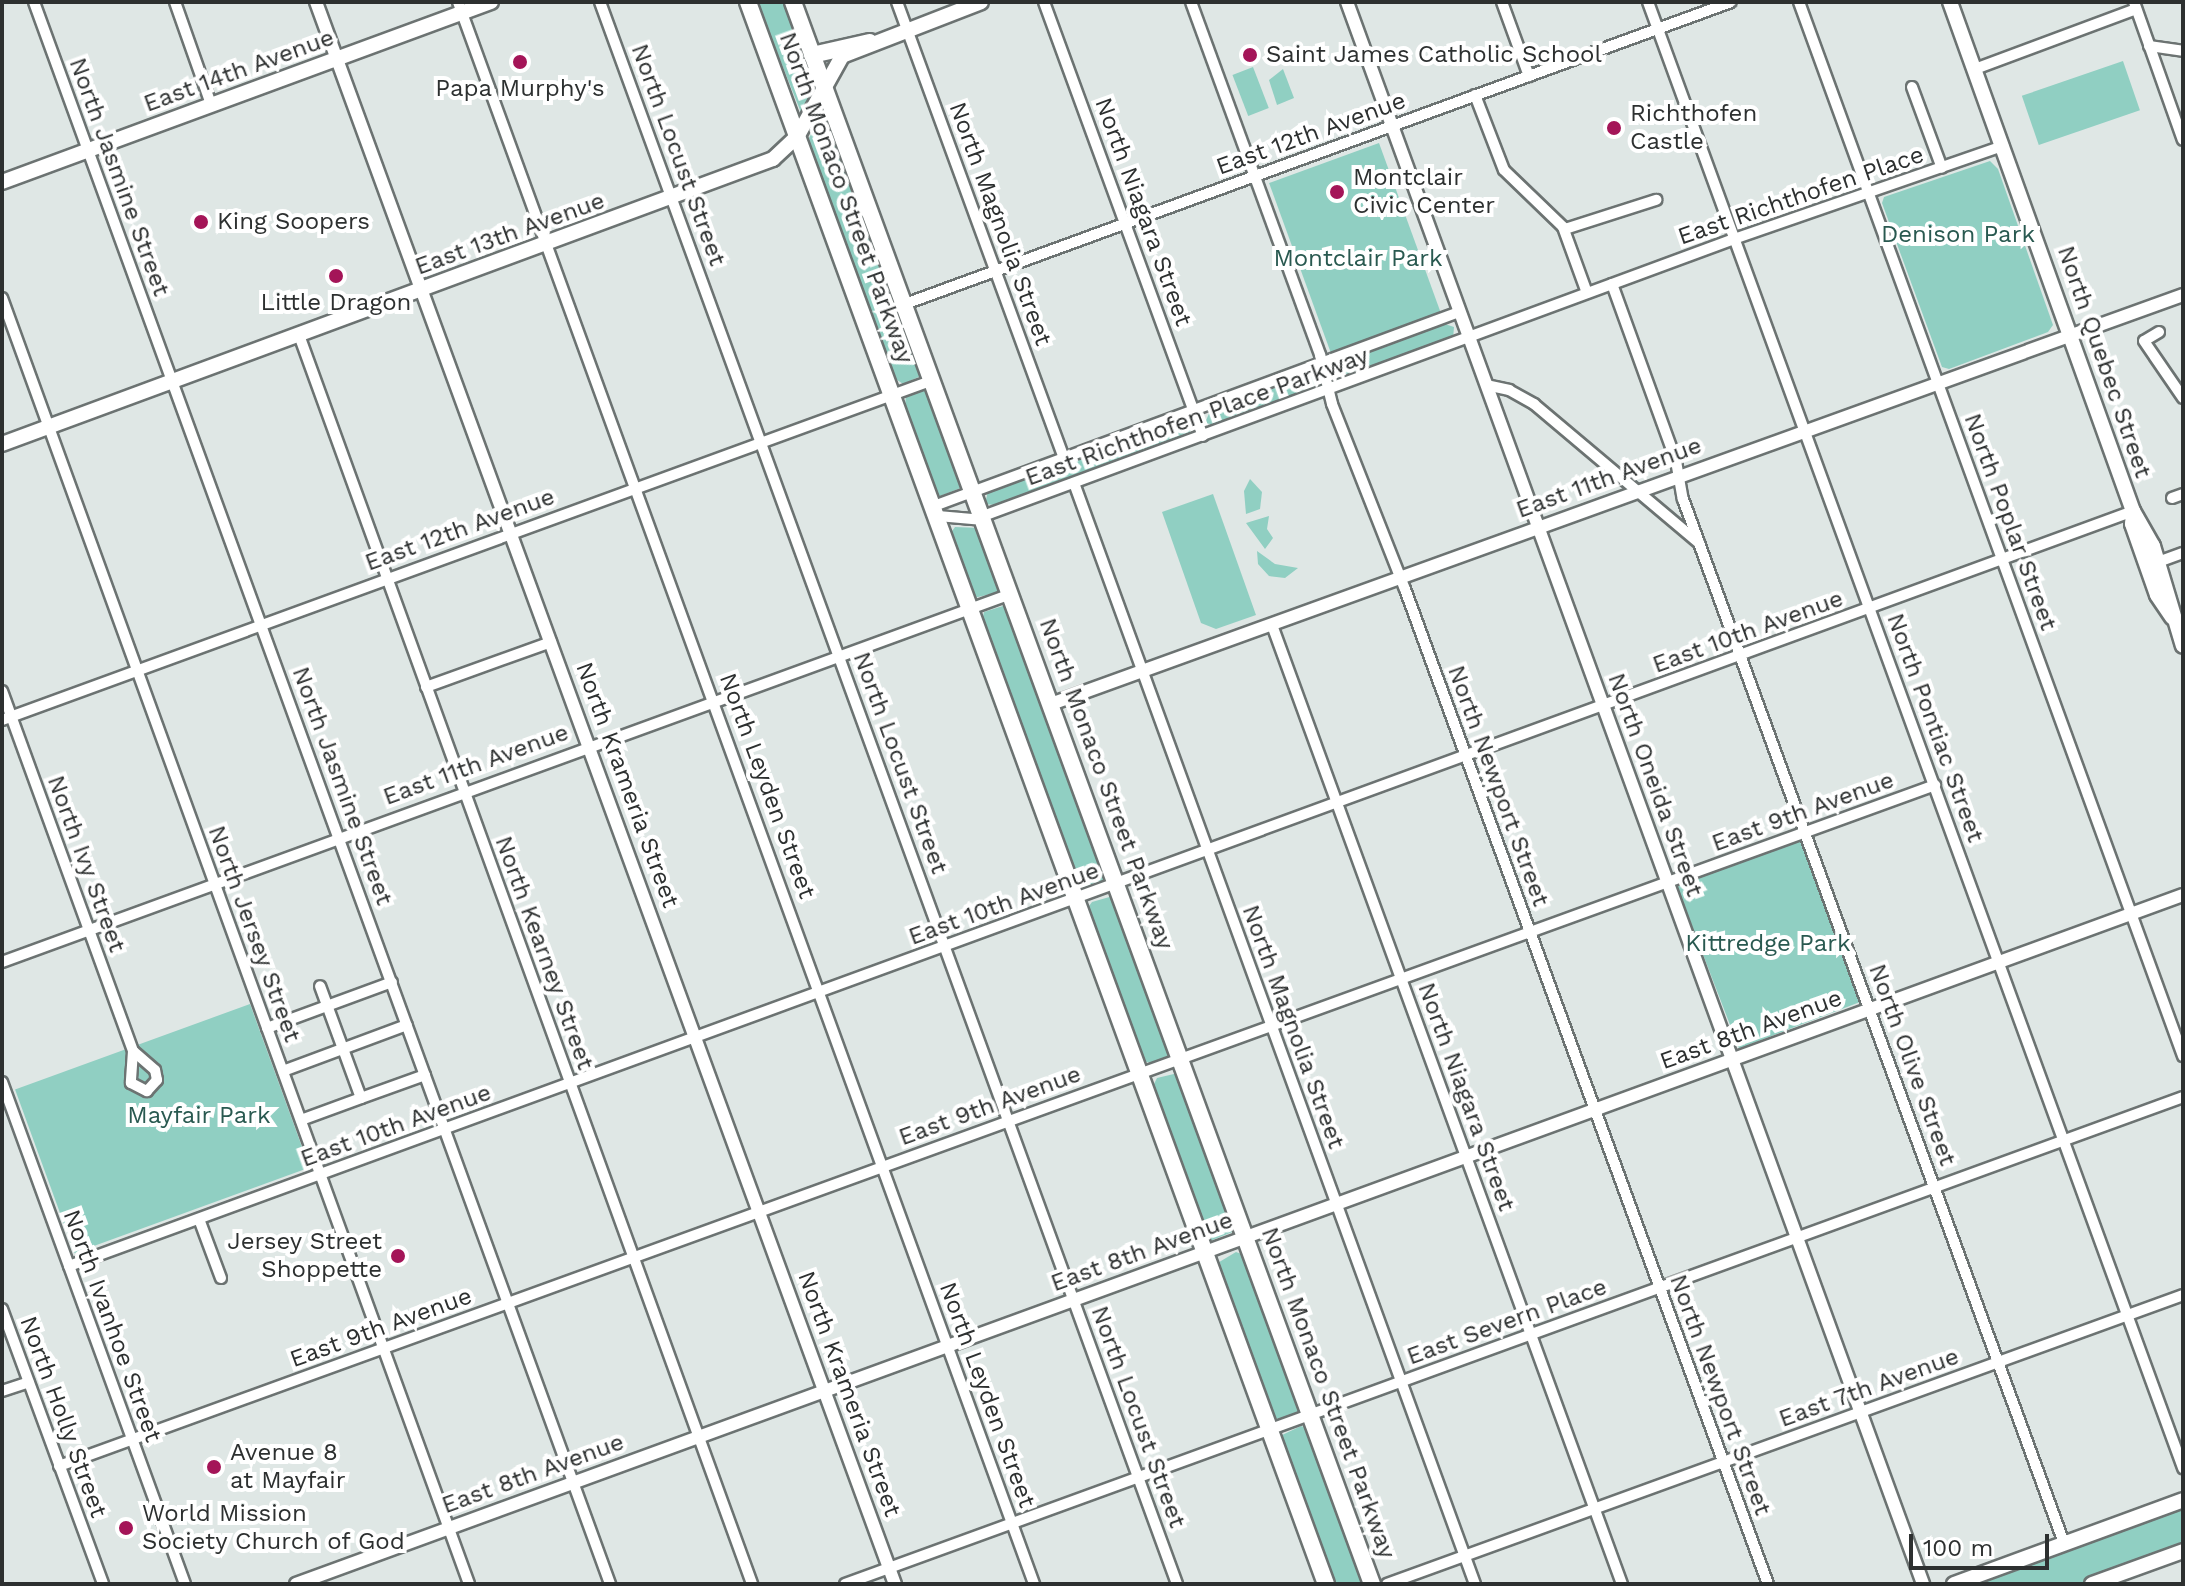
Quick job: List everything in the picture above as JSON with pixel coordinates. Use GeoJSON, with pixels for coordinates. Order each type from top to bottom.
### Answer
{"type":"FeatureCollection","features":[{"type":"Feature","properties":{"kind":"main road","name":"East 14th Avenue"},"geometry":{"type":"LineString","coordinates":[[2,182],[337,58],[460,7],[491,2]]}},
{"type":"Feature","properties":{"kind":"main road","name":"North Monaco Street Parkway"},"geometry":{"type":"LineString","coordinates":[[748,2],[1326,1584]]}},
{"type":"Feature","properties":{"kind":"main road","name":"North Monaco Street Parkway"},"geometry":{"type":"LineString","coordinates":[[793,2],[1372,1584]]}},
{"type":"Feature","properties":{"kind":"main road","name":"East 13th Avenue"},"geometry":{"type":"LineString","coordinates":[[2,444],[773,159],[797,137],[823,83],[842,56],[870,42],[981,2]]}},
{"type":"Feature","properties":{"kind":"main road","name":"North Quebec Street"},"geometry":{"type":"LineString","coordinates":[[1950,2],[2133,511],[2132,524],[2157,595],[2172,617]]}},
{"type":"Feature","properties":{"kind":"main road"},"geometry":{"type":"LineString","coordinates":[[812,55],[870,42]]}},
{"type":"Feature","properties":{"kind":"main road","name":"North Quebec Street"},"geometry":{"type":"LineString","coordinates":[[2133,511],[2143,521],[2183,646]]}},
{"type":"Feature","properties":{"kind":"main road"},"geometry":{"type":"LineString","coordinates":[[1954,1584],[2183,1500]]}},
{"type":"Feature","properties":{"kind":"main road"},"geometry":{"type":"LineString","coordinates":[[2092,1584],[2183,1551]]}},
{"type":"Feature","properties":{"kind":"street","name":"North Jasmine Street"},"geometry":{"type":"LineString","coordinates":[[34,2],[610,1584]]}},
{"type":"Feature","properties":{"kind":"street"},"geometry":{"type":"LineString","coordinates":[[175,2],[211,104]]}},
{"type":"Feature","properties":{"kind":"street","name":"North Krameria Street"},"geometry":{"type":"LineString","coordinates":[[316,2],[895,1584]]}},
{"type":"Feature","properties":{"kind":"street","name":"North Locust Street"},"geometry":{"type":"LineString","coordinates":[[600,2],[1177,1584]]}},
{"type":"Feature","properties":{"kind":"street","name":"North Magnolia Street"},"geometry":{"type":"LineString","coordinates":[[897,2],[1064,459]]}},
{"type":"Feature","properties":{"kind":"street","name":"North Niagara Street"},"geometry":{"type":"LineString","coordinates":[[1044,2],[1203,436]]}},
{"type":"Feature","properties":{"kind":"street","name":"North Newport Street"},"geometry":{"type":"LineString","coordinates":[[1191,2],[1322,362],[1327,391],[1466,756],[1768,1584]]}},
{"type":"Feature","properties":{"kind":"street","name":"North Oneida Street"},"geometry":{"type":"LineString","coordinates":[[1347,2],[1923,1584]]}},
{"type":"Feature","properties":{"kind":"street"},"geometry":{"type":"LineString","coordinates":[[1502,2],[1529,76]]}},
{"type":"Feature","properties":{"kind":"street","name":"North Pontiac Street"},"geometry":{"type":"LineString","coordinates":[[1648,2],[2183,1468]]}},
{"type":"Feature","properties":{"kind":"street","name":"East 12th Avenue"},"geometry":{"type":"LineString","coordinates":[[905,304],[1731,2]]}},
{"type":"Feature","properties":{"kind":"street","name":"North Poplar Street"},"geometry":{"type":"LineString","coordinates":[[1799,2],[2183,1056]]}},
{"type":"Feature","properties":{"kind":"street"},"geometry":{"type":"LineString","coordinates":[[1975,69],[2135,5],[2183,140]]}},
{"type":"Feature","properties":{"kind":"street","name":"North Leyden Street"},"geometry":{"type":"LineString","coordinates":[[460,7],[1034,1584]]}},
{"type":"Feature","properties":{"kind":"street"},"geometry":{"type":"LineString","coordinates":[[2149,46],[2183,51]]}},
{"type":"Feature","properties":{"kind":"street"},"geometry":{"type":"LineString","coordinates":[[1912,87],[1942,168]]}},
{"type":"Feature","properties":{"kind":"street"},"geometry":{"type":"LineString","coordinates":[[1468,336],[1587,293],[1565,229],[1507,176],[1475,95]]}},
{"type":"Feature","properties":{"kind":"street","name":"East Richthofen Place"},"geometry":{"type":"LineString","coordinates":[[1587,293],[2003,146]]}},
{"type":"Feature","properties":{"kind":"street"},"geometry":{"type":"LineString","coordinates":[[1565,229],[1656,200]]}},
{"type":"Feature","properties":{"kind":"street","name":"North Olive Street"},"geometry":{"type":"LineString","coordinates":[[1612,284],[1700,544],[2064,1543]]}},
{"type":"Feature","properties":{"kind":"street","name":"East 11th Avenue"},"geometry":{"type":"LineString","coordinates":[[1051,704],[2183,295]]}},
{"type":"Feature","properties":{"kind":"street","name":"North Jersey Street"},"geometry":{"type":"LineString","coordinates":[[2,298],[469,1584]]}},
{"type":"Feature","properties":{"kind":"street","name":"East Richthofen Place Parkway"},"geometry":{"type":"LineString","coordinates":[[936,511],[974,492],[1459,312]]}},
{"type":"Feature","properties":{"kind":"street"},"geometry":{"type":"LineString","coordinates":[[2159,332],[2144,341],[2183,398]]}},
{"type":"Feature","properties":{"kind":"street","name":"North Kearney Street"},"geometry":{"type":"LineString","coordinates":[[299,335],[752,1584]]}},
{"type":"Feature","properties":{"kind":"street","name":"East Richthofen Place Parkway"},"geometry":{"type":"LineString","coordinates":[[936,511],[960,522],[983,517],[1468,336]]}},
{"type":"Feature","properties":{"kind":"street","name":"East 12th Avenue"},"geometry":{"type":"LineString","coordinates":[[7,719],[933,380]]}},
{"type":"Feature","properties":{"kind":"street"},"geometry":{"type":"LineString","coordinates":[[1486,385],[1525,398],[1700,544]]}},
{"type":"Feature","properties":{"kind":"street","name":"North Magnolia Street"},"geometry":{"type":"LineString","coordinates":[[1074,483],[1475,1584]]}},
{"type":"Feature","properties":{"kind":"street","name":"East 10th Avenue"},"geometry":{"type":"LineString","coordinates":[[69,1266],[2133,511]]}},
{"type":"Feature","properties":{"kind":"street"},"geometry":{"type":"LineString","coordinates":[[2158,562],[2183,553]]}},
{"type":"Feature","properties":{"kind":"street","name":"East 11th Avenue"},"geometry":{"type":"LineString","coordinates":[[2,962],[1011,594]]}},
{"type":"Feature","properties":{"kind":"street","name":"North Niagara Street"},"geometry":{"type":"LineString","coordinates":[[1272,625],[1622,1584]]}},
{"type":"Feature","properties":{"kind":"street"},"geometry":{"type":"LineString","coordinates":[[426,687],[551,642]]}},
{"type":"Feature","properties":{"kind":"street","name":"North Ivy Street"},"geometry":{"type":"LineString","coordinates":[[2,691],[7,719],[133,1051]]}},
{"type":"Feature","properties":{"kind":"street","name":"East 9th Avenue"},"geometry":{"type":"LineString","coordinates":[[59,1466],[1935,785]]}},
{"type":"Feature","properties":{"kind":"street","name":"East 8th Avenue"},"geometry":{"type":"LineString","coordinates":[[296,1584],[326,1579],[449,1528],[2183,895]]}},
{"type":"Feature","properties":{"kind":"street"},"geometry":{"type":"LineString","coordinates":[[267,1028],[392,982]]}},
{"type":"Feature","properties":{"kind":"street"},"geometry":{"type":"LineString","coordinates":[[320,986],[361,1098]]}},
{"type":"Feature","properties":{"kind":"street"},"geometry":{"type":"LineString","coordinates":[[283,1071],[407,1025]]}},
{"type":"Feature","properties":{"kind":"street"},"geometry":{"type":"LineString","coordinates":[[301,1120],[425,1075]]}},
{"type":"Feature","properties":{"kind":"street","name":"North Ivanhoe Street"},"geometry":{"type":"LineString","coordinates":[[2,1082],[185,1584]]}},
{"type":"Feature","properties":{"kind":"street","name":"East Severn Place"},"geometry":{"type":"LineString","coordinates":[[845,1584],[2183,1097]]}},
{"type":"Feature","properties":{"kind":"street"},"geometry":{"type":"LineString","coordinates":[[199,1219],[221,1278]]}},
{"type":"Feature","properties":{"kind":"street","name":"East 7th Avenue"},"geometry":{"type":"LineString","coordinates":[[1387,1584],[2183,1295]]}},
{"type":"Feature","properties":{"kind":"street","name":"North Holly Street"},"geometry":{"type":"LineString","coordinates":[[2,1309],[103,1584]]}},
{"type":"Feature","properties":{"kind":"street"},"geometry":{"type":"LineString","coordinates":[[2,1391],[29,1382]]}},
{"type":"Feature","properties":{"kind":"green space"},"geometry":{"type":"Polygon","coordinates":[[[757,2],[789,2],[818,85],[802,115],[757,2]]]}},
{"type":"Feature","properties":{"kind":"green space"},"geometry":{"type":"Polygon","coordinates":[[[2123,61],[2140,110],[2039,145],[2022,96],[2123,61]]]}},
{"type":"Feature","properties":{"kind":"green space"},"geometry":{"type":"Polygon","coordinates":[[[1253,67],[1269,108],[1248,116],[1232,75],[1253,67]]]}},
{"type":"Feature","properties":{"kind":"green space"},"geometry":{"type":"Polygon","coordinates":[[[1283,69],[1294,98],[1277,105],[1269,80],[1283,69]]]}},
{"type":"Feature","properties":{"kind":"green space"},"geometry":{"type":"Polygon","coordinates":[[[825,110],[923,375],[903,384],[893,377],[811,149],[809,138],[825,110]]]}},
{"type":"Feature","properties":{"kind":"green space","name":"Montclair Park"},"geometry":{"type":"Polygon","coordinates":[[[1379,143],[1441,312],[1331,352],[1269,183],[1379,143]]]}},
{"type":"Feature","properties":{"kind":"green space","name":"Denison Park"},"geometry":{"type":"Polygon","coordinates":[[[1990,161],[1998,169],[2053,325],[2048,332],[1949,369],[1942,367],[1882,203],[1884,197],[1990,161]]]}},
{"type":"Feature","properties":{"kind":"green space"},"geometry":{"type":"Polygon","coordinates":[[[1445,324],[1454,327],[1453,339],[1345,377],[1333,374],[1337,363],[1445,324]]]}},
{"type":"Feature","properties":{"kind":"green space"},"geometry":{"type":"Polygon","coordinates":[[[1311,375],[1316,385],[1311,390],[1216,425],[1205,423],[1210,411],[1311,375]]]}},
{"type":"Feature","properties":{"kind":"green space"},"geometry":{"type":"Polygon","coordinates":[[[927,388],[963,487],[938,497],[905,407],[906,395],[927,388]]]}},
{"type":"Feature","properties":{"kind":"green space"},"geometry":{"type":"Polygon","coordinates":[[[1187,420],[1192,429],[1187,435],[994,505],[985,504],[988,491],[1187,420]]]}},
{"type":"Feature","properties":{"kind":"green space"},"geometry":{"type":"Polygon","coordinates":[[[1250,479],[1262,492],[1260,509],[1246,514],[1244,491],[1250,479]]]}},
{"type":"Feature","properties":{"kind":"green space"},"geometry":{"type":"Polygon","coordinates":[[[1213,494],[1256,615],[1216,629],[1201,623],[1162,512],[1213,494]]]}},
{"type":"Feature","properties":{"kind":"green space"},"geometry":{"type":"Polygon","coordinates":[[[1269,516],[1267,529],[1273,538],[1265,549],[1246,523],[1269,516]]]}},
{"type":"Feature","properties":{"kind":"green space"},"geometry":{"type":"Polygon","coordinates":[[[955,527],[980,528],[999,592],[974,598],[950,534],[955,527]]]}},
{"type":"Feature","properties":{"kind":"green space"},"geometry":{"type":"Polygon","coordinates":[[[1257,551],[1275,564],[1298,568],[1285,578],[1269,576],[1258,564],[1257,551]]]}},
{"type":"Feature","properties":{"kind":"green space"},"geometry":{"type":"Polygon","coordinates":[[[1006,605],[1107,879],[1085,889],[1078,885],[982,621],[984,612],[1006,605]]]}},
{"type":"Feature","properties":{"kind":"green space","name":"Kittredge Park"},"geometry":{"type":"Polygon","coordinates":[[[1799,839],[1861,1001],[1739,1048],[1677,886],[1799,839]]]}},
{"type":"Feature","properties":{"kind":"green space"},"geometry":{"type":"Polygon","coordinates":[[[1113,896],[1170,1055],[1151,1063],[1142,1061],[1086,910],[1092,902],[1113,896]]]}},
{"type":"Feature","properties":{"kind":"green space","name":"Mayfair Park"},"geometry":{"type":"Polygon","coordinates":[[[250,1004],[310,1168],[75,1253],[15,1090],[250,1004]]]}},
{"type":"Feature","properties":{"kind":"green space"},"geometry":{"type":"Polygon","coordinates":[[[1178,1073],[1235,1231],[1210,1241],[1153,1086],[1157,1078],[1178,1073]]]}},
{"type":"Feature","properties":{"kind":"green space"},"geometry":{"type":"Polygon","coordinates":[[[1236,1252],[1244,1255],[1300,1411],[1280,1419],[1273,1418],[1216,1264],[1236,1252]]]}},
{"type":"Feature","properties":{"kind":"green space"},"geometry":{"type":"Polygon","coordinates":[[[1301,1426],[1307,1428],[1365,1584],[1332,1584],[1280,1436],[1301,1426]]]}},
{"type":"Feature","properties":{"kind":"green space"},"geometry":{"type":"Polygon","coordinates":[[[2183,1507],[2183,1546],[2079,1584],[1971,1584],[2183,1507]]]}},
{"type":"Feature","properties":{"kind":"place","name":"Saint James Catholic School"},"geometry":{"type":"Point","coordinates":[1250,55]}},
{"type":"Feature","properties":{"kind":"place","name":"Papa Murphy's"},"geometry":{"type":"Point","coordinates":[520,62]}},
{"type":"Feature","properties":{"kind":"place","name":"Richthofen Castle"},"geometry":{"type":"Point","coordinates":[1614,128]}},
{"type":"Feature","properties":{"kind":"place","name":"Montclair Civic Center"},"geometry":{"type":"Point","coordinates":[1337,192]}},
{"type":"Feature","properties":{"kind":"place","name":"King Soopers"},"geometry":{"type":"Point","coordinates":[201,222]}},
{"type":"Feature","properties":{"kind":"place","name":"Little Dragon"},"geometry":{"type":"Point","coordinates":[336,276]}},
{"type":"Feature","properties":{"kind":"place","name":"Jersey Street Shoppette"},"geometry":{"type":"Point","coordinates":[398,1256]}},
{"type":"Feature","properties":{"kind":"place","name":"Avenue 8 at Mayfair"},"geometry":{"type":"Point","coordinates":[214,1467]}},
{"type":"Feature","properties":{"kind":"place","name":"World Mission Society Church of God"},"geometry":{"type":"Point","coordinates":[126,1528]}}]}
